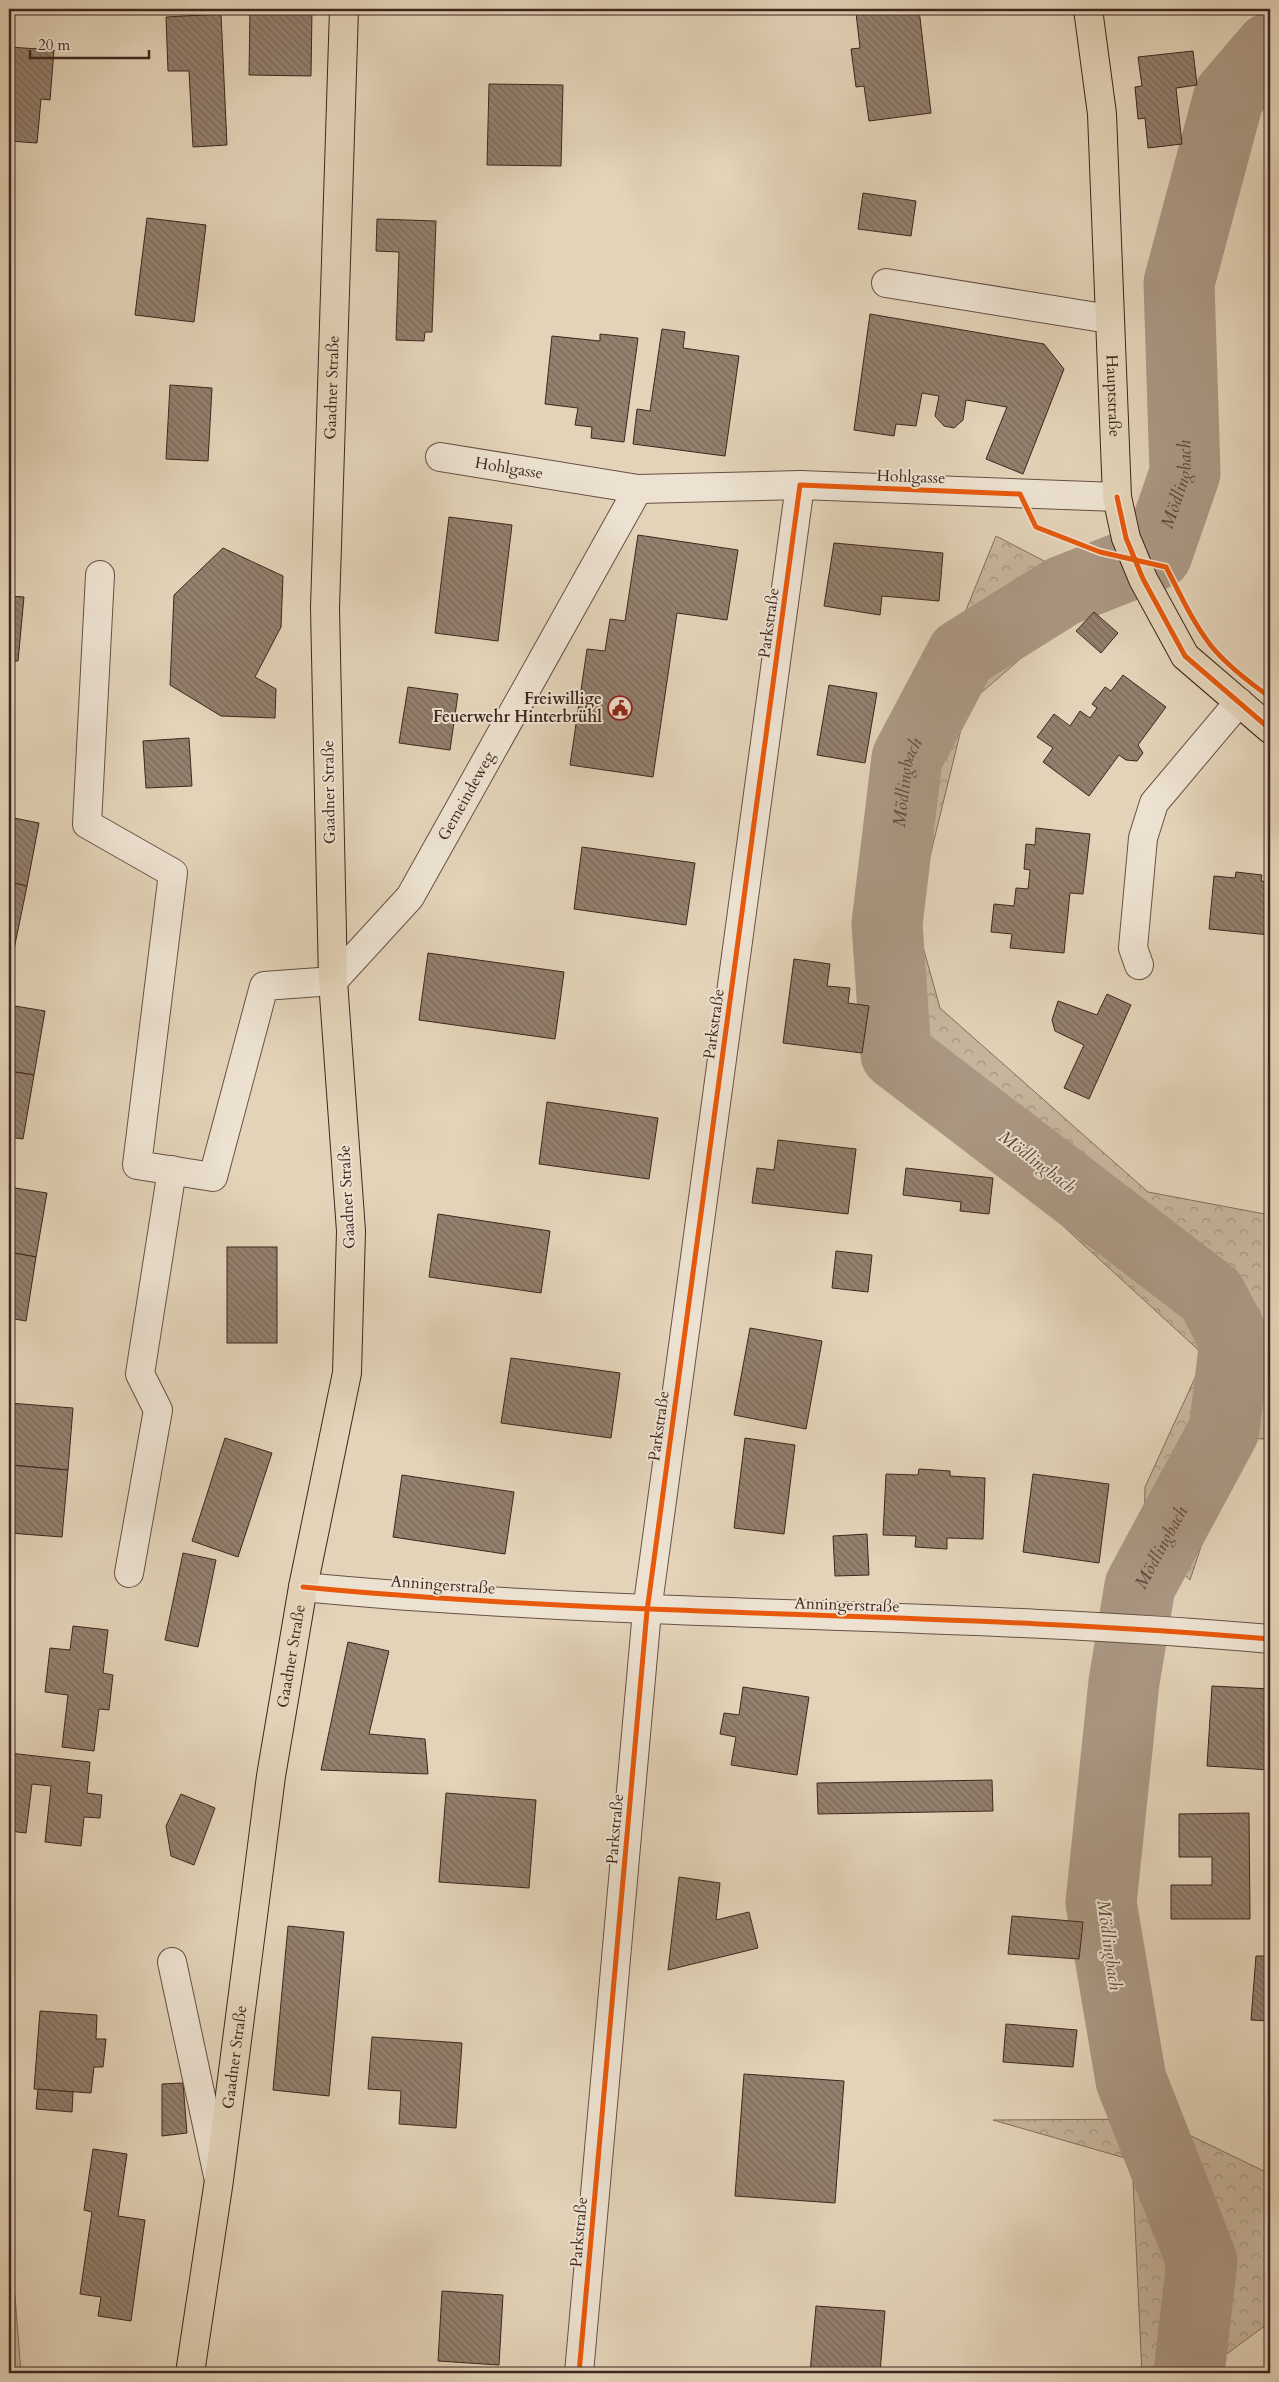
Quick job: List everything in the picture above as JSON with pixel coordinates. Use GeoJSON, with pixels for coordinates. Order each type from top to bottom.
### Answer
{"type":"FeatureCollection","features":[{"type":"Feature","properties":{"kind":"main road","name":"Gaadner Straße"},"geometry":{"type":"LineString","coordinates":[[190,2373],[219,2180],[270,1776],[303,1587],[346,1373],[351,1231],[334,981],[325,608],[344,9]]}},
{"type":"Feature","properties":{"kind":"main road","name":"Hauptstraße"},"geometry":{"type":"LineString","coordinates":[[1088,9],[1102,114],[1117,497],[1126,538],[1143,579],[1185,656],[1270,729]]}},
{"type":"Feature","properties":{"kind":"street"},"geometry":{"type":"LineString","coordinates":[[886,283],[1109,319]]}},
{"type":"Feature","properties":{"kind":"street","name":"Hohlgasse"},"geometry":{"type":"LineString","coordinates":[[440,457],[638,490],[800,485],[1117,497]]}},
{"type":"Feature","properties":{"kind":"street","name":"Parkstraße"},"geometry":{"type":"LineString","coordinates":[[579,2373],[647,1610],[800,485]]}},
{"type":"Feature","properties":{"kind":"street","name":"Gemeindeweg"},"geometry":{"type":"LineString","coordinates":[[334,981],[410,897],[638,490]]}},
{"type":"Feature","properties":{"kind":"street"},"geometry":{"type":"LineString","coordinates":[[100,575],[87,824],[173,873],[137,1165],[213,1177],[264,986],[334,981]]}},
{"type":"Feature","properties":{"kind":"street"},"geometry":{"type":"LineString","coordinates":[[1139,966],[1133,948],[1143,838],[1154,803],[1239,702]]}},
{"type":"Feature","properties":{"kind":"street"},"geometry":{"type":"LineString","coordinates":[[129,1574],[158,1410],[140,1374],[172,1170]]}},
{"type":"Feature","properties":{"kind":"street","name":"Anningerstraße"},"geometry":{"type":"LineString","coordinates":[[303,1587],[647,1610],[1088,1626],[1270,1639]]}},
{"type":"Feature","properties":{"kind":"street"},"geometry":{"type":"LineString","coordinates":[[172,1962],[219,2180]]}},
{"type":"Feature","properties":{"kind":"green space"},"geometry":{"type":"Polygon","coordinates":[[[996,536],[1100,590],[967,705],[915,918],[940,1008],[1148,1192],[1270,1215],[1270,1439],[1237,1438],[1190,1580],[1144,1538],[1145,1487],[1205,1356],[883,1061],[896,884],[928,704],[996,536]]]}},
{"type":"Feature","properties":{"kind":"green space"},"geometry":{"type":"Polygon","coordinates":[[[1156,2119],[1270,2174],[1270,2322],[1201,2373],[1142,2373],[1132,2160],[993,2120],[1156,2119]]]}},
{"type":"Feature","properties":{"kind":"green space"},"geometry":{"type":"Polygon","coordinates":[[[9,2220],[21,2373],[9,2373],[9,2220]]]}},
{"type":"Feature","properties":{"kind":"building"},"geometry":{"type":"Polygon","coordinates":[[[250,9],[312,9],[311,76],[249,75],[250,9]]]}},
{"type":"Feature","properties":{"kind":"building"},"geometry":{"type":"Polygon","coordinates":[[[457,9],[517,9],[516,13],[457,11],[457,9]]]}},
{"type":"Feature","properties":{"kind":"building"},"geometry":{"type":"Polygon","coordinates":[[[889,9],[919,9],[931,113],[869,121],[864,86],[856,87],[851,49],[860,48],[856,13],[889,9]]]}},
{"type":"Feature","properties":{"kind":"building"},"geometry":{"type":"Polygon","coordinates":[[[221,14],[227,145],[193,147],[189,71],[168,71],[166,17],[221,14]]]}},
{"type":"Feature","properties":{"kind":"building"},"geometry":{"type":"Polygon","coordinates":[[[9,47],[54,50],[50,100],[41,99],[37,143],[9,141],[9,47]]]}},
{"type":"Feature","properties":{"kind":"building"},"geometry":{"type":"Polygon","coordinates":[[[1193,51],[1197,85],[1176,88],[1182,144],[1148,148],[1145,118],[1138,119],[1135,87],[1142,86],[1138,57],[1193,51]]]}},
{"type":"Feature","properties":{"kind":"building"},"geometry":{"type":"Polygon","coordinates":[[[489,84],[563,85],[561,166],[487,165],[489,84]]]}},
{"type":"Feature","properties":{"kind":"building"},"geometry":{"type":"Polygon","coordinates":[[[863,193],[916,201],[911,236],[858,229],[863,193]]]}},
{"type":"Feature","properties":{"kind":"building"},"geometry":{"type":"Polygon","coordinates":[[[147,218],[206,225],[194,322],[135,315],[147,218]]]}},
{"type":"Feature","properties":{"kind":"building"},"geometry":{"type":"Polygon","coordinates":[[[377,219],[436,221],[432,332],[425,332],[424,341],[396,340],[399,252],[376,251],[377,219]]]}},
{"type":"Feature","properties":{"kind":"building"},"geometry":{"type":"Polygon","coordinates":[[[870,314],[1044,344],[1064,369],[1023,474],[986,459],[1007,407],[966,400],[963,420],[954,428],[944,426],[935,416],[939,396],[922,393],[916,426],[896,424],[894,436],[854,430],[870,314]]]}},
{"type":"Feature","properties":{"kind":"building"},"geometry":{"type":"Polygon","coordinates":[[[662,329],[685,332],[683,348],[739,356],[725,456],[633,444],[637,409],[650,411],[662,329]]]}},
{"type":"Feature","properties":{"kind":"building"},"geometry":{"type":"Polygon","coordinates":[[[600,334],[638,338],[624,442],[591,438],[592,427],[575,425],[578,408],[545,404],[552,336],[600,341],[600,334]]]}},
{"type":"Feature","properties":{"kind":"building"},"geometry":{"type":"Polygon","coordinates":[[[170,385],[212,388],[208,461],[166,459],[170,385]]]}},
{"type":"Feature","properties":{"kind":"building"},"geometry":{"type":"Polygon","coordinates":[[[449,517],[512,525],[498,641],[435,633],[449,517]]]}},
{"type":"Feature","properties":{"kind":"building","name":"Freiwillige Feuerwehr Hinterbrühl"},"geometry":{"type":"Polygon","coordinates":[[[638,535],[738,550],[727,620],[677,613],[653,777],[570,765],[587,649],[605,651],[610,619],[625,621],[638,535]]]}},
{"type":"Feature","properties":{"kind":"building"},"geometry":{"type":"Polygon","coordinates":[[[834,543],[943,553],[939,601],[882,596],[880,615],[824,606],[834,543]]]}},
{"type":"Feature","properties":{"kind":"building"},"geometry":{"type":"Polygon","coordinates":[[[223,548],[283,576],[281,627],[255,677],[276,689],[275,718],[221,716],[170,685],[174,595],[223,548]]]}},
{"type":"Feature","properties":{"kind":"building"},"geometry":{"type":"Polygon","coordinates":[[[9,596],[24,597],[18,661],[9,661],[9,596]]]}},
{"type":"Feature","properties":{"kind":"building"},"geometry":{"type":"Polygon","coordinates":[[[1094,612],[1118,633],[1101,653],[1076,631],[1094,612]]]}},
{"type":"Feature","properties":{"kind":"building"},"geometry":{"type":"Polygon","coordinates":[[[1123,675],[1166,707],[1138,745],[1143,753],[1137,761],[1126,760],[1119,755],[1089,796],[1043,762],[1053,748],[1037,737],[1054,714],[1070,726],[1080,711],[1090,718],[1097,708],[1092,704],[1105,687],[1111,691],[1123,675]]]}},
{"type":"Feature","properties":{"kind":"building"},"geometry":{"type":"Polygon","coordinates":[[[829,685],[877,693],[865,763],[817,755],[829,685]]]}},
{"type":"Feature","properties":{"kind":"building"},"geometry":{"type":"Polygon","coordinates":[[[408,687],[458,694],[450,750],[399,743],[408,687]]]}},
{"type":"Feature","properties":{"kind":"building"},"geometry":{"type":"Polygon","coordinates":[[[9,704],[14,705],[9,735],[9,704]]]}},
{"type":"Feature","properties":{"kind":"building"},"geometry":{"type":"Polygon","coordinates":[[[189,738],[192,786],[146,788],[143,741],[189,738]]]}},
{"type":"Feature","properties":{"kind":"building"},"geometry":{"type":"Polygon","coordinates":[[[9,817],[39,823],[27,886],[9,882],[9,817]]]}},
{"type":"Feature","properties":{"kind":"building"},"geometry":{"type":"Polygon","coordinates":[[[1036,828],[1090,834],[1083,894],[1070,893],[1064,953],[1010,948],[1012,934],[991,932],[994,904],[1014,906],[1016,888],[1028,889],[1030,870],[1024,869],[1026,844],[1035,845],[1036,828]]]}},
{"type":"Feature","properties":{"kind":"building"},"geometry":{"type":"Polygon","coordinates":[[[582,847],[695,863],[686,925],[574,909],[582,847]]]}},
{"type":"Feature","properties":{"kind":"building"},"geometry":{"type":"Polygon","coordinates":[[[1236,872],[1262,875],[1261,881],[1270,882],[1270,935],[1209,929],[1214,876],[1235,878],[1236,872]]]}},
{"type":"Feature","properties":{"kind":"building"},"geometry":{"type":"Polygon","coordinates":[[[9,882],[27,886],[13,954],[9,953],[9,882]]]}},
{"type":"Feature","properties":{"kind":"building"},"geometry":{"type":"Polygon","coordinates":[[[428,953],[564,972],[555,1039],[419,1020],[428,953]]]}},
{"type":"Feature","properties":{"kind":"building"},"geometry":{"type":"Polygon","coordinates":[[[794,959],[830,964],[827,986],[850,988],[848,1003],[869,1006],[862,1053],[783,1043],[794,959]]]}},
{"type":"Feature","properties":{"kind":"building"},"geometry":{"type":"Polygon","coordinates":[[[1107,994],[1131,1005],[1089,1099],[1064,1088],[1084,1045],[1055,1031],[1052,1020],[1058,1001],[1097,1015],[1107,994]]]}},
{"type":"Feature","properties":{"kind":"building"},"geometry":{"type":"Polygon","coordinates":[[[9,1005],[45,1011],[34,1075],[9,1071],[9,1005]]]}},
{"type":"Feature","properties":{"kind":"building"},"geometry":{"type":"Polygon","coordinates":[[[9,1071],[34,1075],[23,1139],[9,1137],[9,1071]]]}},
{"type":"Feature","properties":{"kind":"building"},"geometry":{"type":"Polygon","coordinates":[[[547,1102],[658,1118],[649,1179],[539,1164],[547,1102]]]}},
{"type":"Feature","properties":{"kind":"building"},"geometry":{"type":"Polygon","coordinates":[[[778,1140],[856,1149],[848,1214],[752,1203],[757,1168],[774,1170],[778,1140]]]}},
{"type":"Feature","properties":{"kind":"building"},"geometry":{"type":"Polygon","coordinates":[[[906,1168],[993,1178],[989,1214],[960,1211],[961,1202],[903,1195],[906,1168]]]}},
{"type":"Feature","properties":{"kind":"building"},"geometry":{"type":"Polygon","coordinates":[[[9,1187],[47,1193],[36,1257],[9,1252],[9,1187]]]}},
{"type":"Feature","properties":{"kind":"building"},"geometry":{"type":"Polygon","coordinates":[[[438,1214],[550,1231],[541,1293],[429,1277],[438,1214]]]}},
{"type":"Feature","properties":{"kind":"building"},"geometry":{"type":"Polygon","coordinates":[[[227,1247],[277,1247],[277,1343],[227,1343],[227,1247]]]}},
{"type":"Feature","properties":{"kind":"building"},"geometry":{"type":"Polygon","coordinates":[[[836,1251],[872,1255],[868,1292],[832,1288],[836,1251]]]}},
{"type":"Feature","properties":{"kind":"building"},"geometry":{"type":"Polygon","coordinates":[[[9,1252],[36,1257],[26,1321],[9,1318],[9,1252]]]}},
{"type":"Feature","properties":{"kind":"building"},"geometry":{"type":"Polygon","coordinates":[[[750,1328],[822,1341],[806,1429],[734,1415],[750,1328]]]}},
{"type":"Feature","properties":{"kind":"building"},"geometry":{"type":"Polygon","coordinates":[[[511,1358],[620,1373],[611,1438],[501,1423],[511,1358]]]}},
{"type":"Feature","properties":{"kind":"building"},"geometry":{"type":"Polygon","coordinates":[[[9,1403],[73,1408],[68,1470],[9,1465],[9,1403]]]}},
{"type":"Feature","properties":{"kind":"building"},"geometry":{"type":"Polygon","coordinates":[[[225,1438],[272,1453],[238,1557],[192,1541],[225,1438]]]}},
{"type":"Feature","properties":{"kind":"building"},"geometry":{"type":"Polygon","coordinates":[[[745,1438],[795,1445],[784,1534],[734,1528],[745,1438]]]}},
{"type":"Feature","properties":{"kind":"building"},"geometry":{"type":"Polygon","coordinates":[[[9,1465],[68,1470],[62,1537],[9,1533],[9,1465]]]}},
{"type":"Feature","properties":{"kind":"building"},"geometry":{"type":"Polygon","coordinates":[[[919,1469],[950,1471],[950,1476],[985,1478],[983,1539],[947,1538],[947,1549],[915,1547],[916,1536],[883,1535],[886,1474],[918,1475],[919,1469]]]}},
{"type":"Feature","properties":{"kind":"building"},"geometry":{"type":"Polygon","coordinates":[[[1033,1474],[1109,1484],[1099,1563],[1023,1552],[1033,1474]]]}},
{"type":"Feature","properties":{"kind":"building"},"geometry":{"type":"Polygon","coordinates":[[[402,1475],[514,1492],[505,1554],[393,1537],[402,1475]]]}},
{"type":"Feature","properties":{"kind":"building"},"geometry":{"type":"Polygon","coordinates":[[[867,1534],[869,1575],[835,1576],[833,1536],[867,1534]]]}},
{"type":"Feature","properties":{"kind":"building"},"geometry":{"type":"Polygon","coordinates":[[[183,1553],[216,1560],[198,1647],[165,1640],[183,1553]]]}},
{"type":"Feature","properties":{"kind":"building"},"geometry":{"type":"Polygon","coordinates":[[[73,1626],[108,1630],[103,1673],[113,1675],[109,1710],[99,1709],[94,1751],[62,1747],[68,1695],[45,1692],[50,1648],[70,1650],[73,1626]]]}},
{"type":"Feature","properties":{"kind":"building"},"geometry":{"type":"Polygon","coordinates":[[[348,1642],[389,1651],[369,1734],[425,1739],[428,1774],[321,1770],[348,1642]]]}},
{"type":"Feature","properties":{"kind":"building"},"geometry":{"type":"Polygon","coordinates":[[[1212,1686],[1270,1689],[1270,1770],[1207,1766],[1212,1686]]]}},
{"type":"Feature","properties":{"kind":"building"},"geometry":{"type":"Polygon","coordinates":[[[743,1687],[809,1697],[797,1775],[731,1765],[736,1737],[720,1734],[724,1713],[739,1715],[743,1687]]]}},
{"type":"Feature","properties":{"kind":"building"},"geometry":{"type":"Polygon","coordinates":[[[9,1753],[90,1762],[87,1793],[102,1795],[100,1818],[84,1817],[81,1846],[45,1842],[51,1786],[32,1784],[26,1833],[9,1831],[9,1753]]]}},
{"type":"Feature","properties":{"kind":"building"},"geometry":{"type":"Polygon","coordinates":[[[992,1780],[993,1811],[818,1814],[817,1783],[992,1780]]]}},
{"type":"Feature","properties":{"kind":"building"},"geometry":{"type":"Polygon","coordinates":[[[446,1793],[536,1800],[529,1888],[439,1882],[446,1793]]]}},
{"type":"Feature","properties":{"kind":"building"},"geometry":{"type":"Polygon","coordinates":[[[181,1794],[215,1808],[194,1865],[171,1856],[166,1826],[181,1794]]]}},
{"type":"Feature","properties":{"kind":"building"},"geometry":{"type":"Polygon","coordinates":[[[1249,1813],[1250,1919],[1171,1919],[1171,1885],[1212,1885],[1212,1857],[1179,1857],[1179,1814],[1249,1813]]]}},
{"type":"Feature","properties":{"kind":"building"},"geometry":{"type":"Polygon","coordinates":[[[679,1877],[720,1883],[716,1920],[749,1912],[758,1948],[668,1970],[679,1877]]]}},
{"type":"Feature","properties":{"kind":"building"},"geometry":{"type":"Polygon","coordinates":[[[1012,1916],[1083,1922],[1079,1959],[1008,1954],[1012,1916]]]}},
{"type":"Feature","properties":{"kind":"building"},"geometry":{"type":"Polygon","coordinates":[[[288,1926],[344,1932],[329,2096],[273,2090],[288,1926]]]}},
{"type":"Feature","properties":{"kind":"building"},"geometry":{"type":"Polygon","coordinates":[[[1256,1956],[1270,1956],[1270,2021],[1251,2020],[1256,1956]]]}},
{"type":"Feature","properties":{"kind":"building"},"geometry":{"type":"Polygon","coordinates":[[[40,2011],[97,2015],[96,2039],[106,2039],[103,2067],[94,2067],[91,2093],[34,2089],[40,2011]]]}},
{"type":"Feature","properties":{"kind":"building"},"geometry":{"type":"Polygon","coordinates":[[[1006,2024],[1077,2030],[1073,2067],[1003,2062],[1006,2024]]]}},
{"type":"Feature","properties":{"kind":"building"},"geometry":{"type":"Polygon","coordinates":[[[372,2037],[462,2043],[456,2128],[399,2124],[401,2091],[368,2089],[372,2037]]]}},
{"type":"Feature","properties":{"kind":"building"},"geometry":{"type":"Polygon","coordinates":[[[744,2074],[844,2081],[835,2203],[735,2196],[744,2074]]]}},
{"type":"Feature","properties":{"kind":"building"},"geometry":{"type":"Polygon","coordinates":[[[183,2083],[187,2133],[162,2136],[162,2084],[183,2083]]]}},
{"type":"Feature","properties":{"kind":"building"},"geometry":{"type":"Polygon","coordinates":[[[38,2089],[73,2092],[72,2112],[36,2109],[38,2089]]]}},
{"type":"Feature","properties":{"kind":"building"},"geometry":{"type":"Polygon","coordinates":[[[93,2149],[127,2154],[118,2216],[145,2220],[131,2321],[98,2316],[101,2297],[80,2294],[92,2212],[84,2210],[93,2149]]]}},
{"type":"Feature","properties":{"kind":"building"},"geometry":{"type":"Polygon","coordinates":[[[442,2291],[503,2295],[499,2365],[438,2361],[442,2291]]]}},
{"type":"Feature","properties":{"kind":"building"},"geometry":{"type":"Polygon","coordinates":[[[816,2306],[885,2311],[880,2373],[810,2373],[816,2306]]]}},
{"type":"Feature","properties":{"kind":"waterway","name":"Mödlingbach"},"geometry":{"type":"LineString","coordinates":[[1189,2373],[1202,2261],[1131,2080],[1101,1903],[1124,1682],[1140,1586],[1224,1430],[1235,1341],[1211,1295],[896,1054],[887,924],[907,758],[962,654],[1063,591],[1157,554],[1185,473],[1179,283],[1229,96],[1270,48]]}},
{"type":"Feature","properties":{"kind":"cycle path"},"geometry":{"type":"LineString","coordinates":[[579,2373],[647,1611],[800,485],[1020,494],[1036,527],[1100,552],[1166,567],[1193,618],[1212,647],[1240,674],[1270,697]]}},
{"type":"Feature","properties":{"kind":"cycle path"},"geometry":{"type":"LineString","coordinates":[[1117,497],[1126,538],[1143,579],[1185,656],[1270,729]]}},
{"type":"Feature","properties":{"kind":"cycle path"},"geometry":{"type":"LineString","coordinates":[[303,1587],[545,1604],[1029,1623],[1270,1639]]}},
{"type":"Feature","properties":{"kind":"place","name":"Freiwillige Feuerwehr Hinterbrühl"},"geometry":{"type":"Point","coordinates":[620,708]}}]}
